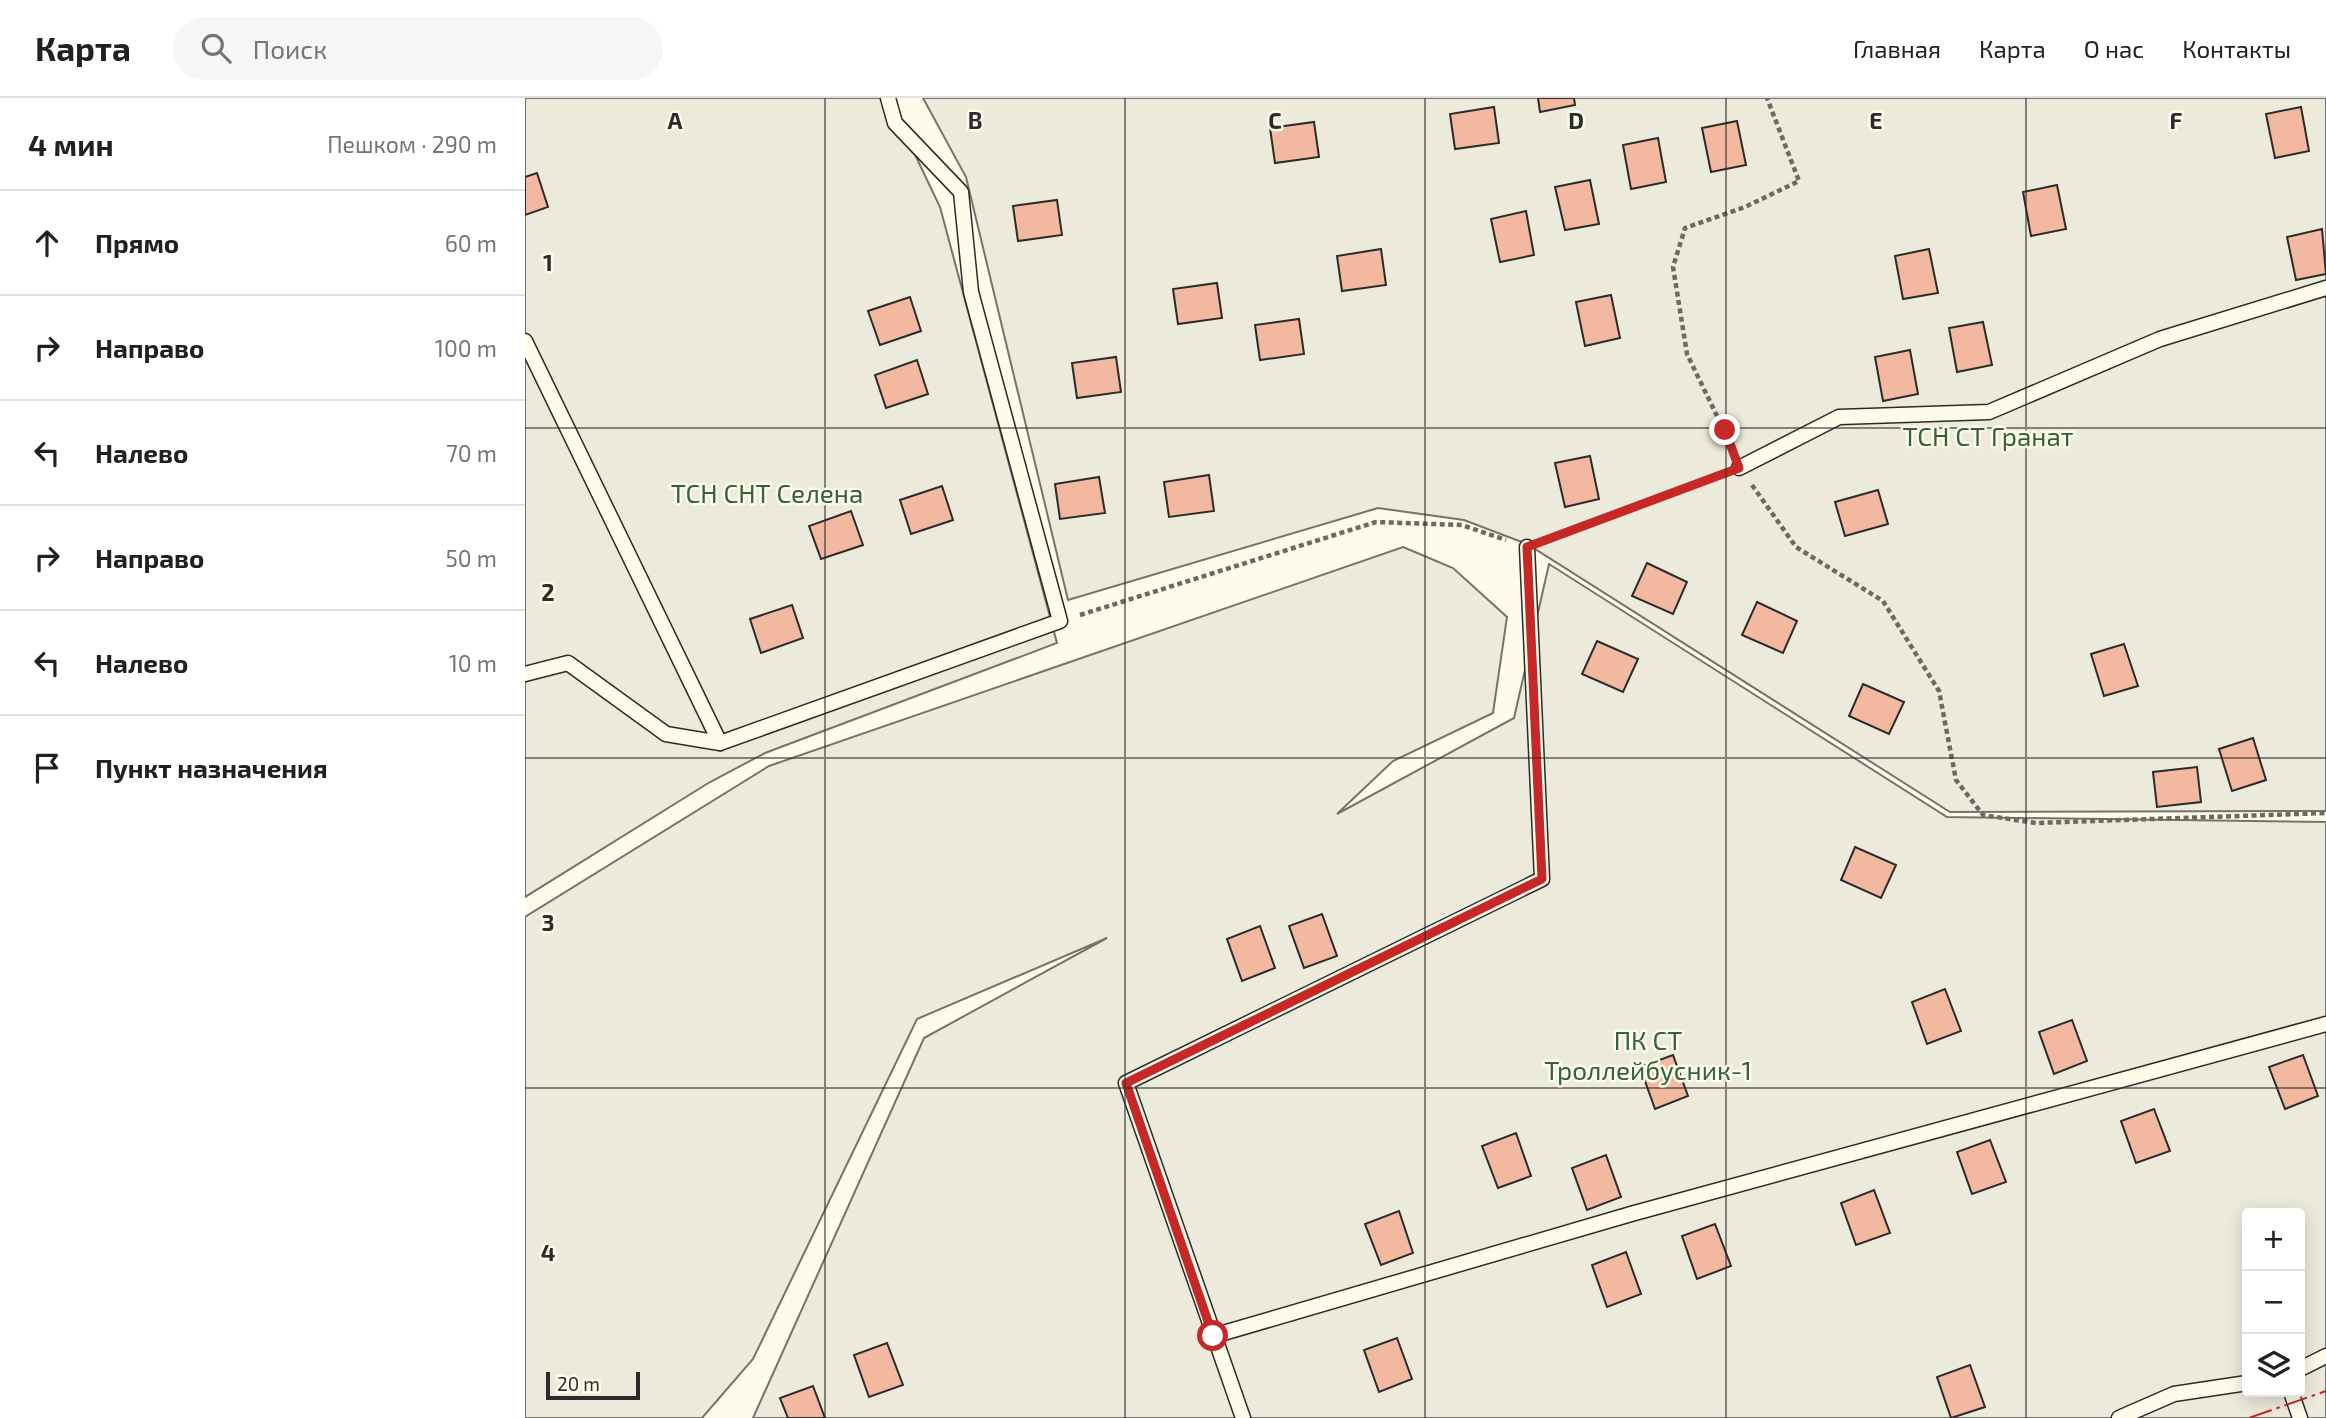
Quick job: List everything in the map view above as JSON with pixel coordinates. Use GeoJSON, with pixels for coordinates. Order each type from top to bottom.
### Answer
{"type":"FeatureCollection","features":[{"type":"Feature","properties":{"kind":"lane"},"geometry":{"type":"LineString","coordinates":[[525,674],[568,663],[666,734],[720,743],[1060,621],[971,292],[961,192],[895,123],[888,98]]}},
{"type":"Feature","properties":{"kind":"lane"},"geometry":{"type":"LineString","coordinates":[[1739,468],[1839,417],[1990,412],[2160,339],[2326,288]]}},
{"type":"Feature","properties":{"kind":"lane"},"geometry":{"type":"LineString","coordinates":[[525,341],[720,743]]}},
{"type":"Feature","properties":{"kind":"lane"},"geometry":{"type":"LineString","coordinates":[[1243,1418],[1126,1083],[1542,879],[1527,547]]}},
{"type":"Feature","properties":{"kind":"lane"},"geometry":{"type":"LineString","coordinates":[[1213,1336],[1631,1214],[2326,1024]]}},
{"type":"Feature","properties":{"kind":"lane"},"geometry":{"type":"LineString","coordinates":[[2305,1366],[2326,1356]]}},
{"type":"Feature","properties":{"kind":"lane"},"geometry":{"type":"LineString","coordinates":[[2119,1418],[2174,1394],[2242,1384]]}},
{"type":"Feature","properties":{"kind":"lane"},"geometry":{"type":"LineString","coordinates":[[2293,1397],[2300,1418]]}},
{"type":"Feature","properties":{"kind":"path"},"geometry":{"type":"LineString","coordinates":[[1767,98],[1799,181],[1745,207],[1685,228],[1673,267],[1687,354],[1725,430],[1739,468],[1797,547],[1883,601],[1939,691],[1957,780],[1983,815],[2036,823],[2326,813]]}},
{"type":"Feature","properties":{"kind":"path"},"geometry":{"type":"LineString","coordinates":[[1060,621],[1375,522],[1462,524],[1527,547],[1739,468]]}},
{"type":"Feature","properties":{"kind":"green space","name":"ТСН СНТ Селена"},"geometry":{"type":"Polygon","coordinates":[[[525,98],[888,98],[940,207],[1057,643],[765,753],[710,782],[525,897],[525,98]]]}},
{"type":"Feature","properties":{"kind":"green space","name":"ТСН СТ Гранат"},"geometry":{"type":"Polygon","coordinates":[[[923,98],[2326,98],[2326,811],[1950,812],[1527,544],[1464,520],[1378,508],[1068,600],[966,177],[923,98]]]}},
{"type":"Feature","properties":{"kind":"green space","name":"ПК СТ Троллейбусник-1"},"geometry":{"type":"Polygon","coordinates":[[[1403,547],[1453,568],[1507,617],[1493,713],[1393,761],[1337,814],[1514,718],[1549,564],[1947,817],[2326,822],[2326,1418],[753,1418],[924,1038],[1107,938],[917,1019],[753,1359],[702,1418],[525,1418],[525,917],[769,766],[1403,547]]]}},
{"type":"Feature","properties":{"kind":"building"},"geometry":{"type":"Polygon","coordinates":[[[1538,98],[1574,98],[1575,105],[1540,112],[1538,98]]]}},
{"type":"Feature","properties":{"kind":"building"},"geometry":{"type":"Polygon","coordinates":[[[1494,107],[1499,143],[1455,149],[1450,114],[1494,107]]]}},
{"type":"Feature","properties":{"kind":"building"},"geometry":{"type":"Polygon","coordinates":[[[2301,107],[2309,151],[2275,158],[2266,114],[2301,107]]]}},
{"type":"Feature","properties":{"kind":"building"},"geometry":{"type":"Polygon","coordinates":[[[1737,121],[1746,165],[1711,172],[1702,128],[1737,121]]]}},
{"type":"Feature","properties":{"kind":"building"},"geometry":{"type":"Polygon","coordinates":[[[1314,122],[1319,157],[1275,163],[1270,128],[1314,122]]]}},
{"type":"Feature","properties":{"kind":"building"},"geometry":{"type":"Polygon","coordinates":[[[1658,138],[1666,182],[1631,189],[1623,145],[1658,138]]]}},
{"type":"Feature","properties":{"kind":"building"},"geometry":{"type":"Polygon","coordinates":[[[537,173],[548,207],[525,215],[525,177],[537,173]]]}},
{"type":"Feature","properties":{"kind":"building"},"geometry":{"type":"Polygon","coordinates":[[[1590,180],[1599,224],[1565,230],[1555,187],[1590,180]]]}},
{"type":"Feature","properties":{"kind":"building"},"geometry":{"type":"Polygon","coordinates":[[[2057,185],[2066,229],[2031,236],[2023,192],[2057,185]]]}},
{"type":"Feature","properties":{"kind":"building"},"geometry":{"type":"Polygon","coordinates":[[[1057,200],[1062,235],[1018,241],[1013,206],[1057,200]]]}},
{"type":"Feature","properties":{"kind":"building"},"geometry":{"type":"Polygon","coordinates":[[[1526,211],[1534,255],[1500,262],[1491,219],[1526,211]]]}},
{"type":"Feature","properties":{"kind":"building"},"geometry":{"type":"Polygon","coordinates":[[[2322,229],[2326,274],[2296,280],[2287,237],[2322,229]]]}},
{"type":"Feature","properties":{"kind":"building"},"geometry":{"type":"Polygon","coordinates":[[[1381,249],[1386,285],[1342,291],[1337,256],[1381,249]]]}},
{"type":"Feature","properties":{"kind":"building"},"geometry":{"type":"Polygon","coordinates":[[[1929,249],[1938,293],[1903,299],[1895,256],[1929,249]]]}},
{"type":"Feature","properties":{"kind":"building"},"geometry":{"type":"Polygon","coordinates":[[[1217,283],[1222,318],[1178,324],[1173,289],[1217,283]]]}},
{"type":"Feature","properties":{"kind":"building"},"geometry":{"type":"Polygon","coordinates":[[[1611,295],[1620,338],[1585,346],[1576,302],[1611,295]]]}},
{"type":"Feature","properties":{"kind":"building"},"geometry":{"type":"Polygon","coordinates":[[[910,297],[921,331],[880,345],[868,311],[910,297]]]}},
{"type":"Feature","properties":{"kind":"building"},"geometry":{"type":"Polygon","coordinates":[[[1299,319],[1304,354],[1260,360],[1255,325],[1299,319]]]}},
{"type":"Feature","properties":{"kind":"building"},"geometry":{"type":"Polygon","coordinates":[[[1983,322],[1992,365],[1957,372],[1949,328],[1983,322]]]}},
{"type":"Feature","properties":{"kind":"building"},"geometry":{"type":"Polygon","coordinates":[[[1910,350],[1918,394],[1883,401],[1875,357],[1910,350]]]}},
{"type":"Feature","properties":{"kind":"building"},"geometry":{"type":"Polygon","coordinates":[[[1116,357],[1121,392],[1077,398],[1072,363],[1116,357]]]}},
{"type":"Feature","properties":{"kind":"building"},"geometry":{"type":"Polygon","coordinates":[[[917,360],[928,394],[886,408],[875,375],[917,360]]]}},
{"type":"Feature","properties":{"kind":"building"},"geometry":{"type":"Polygon","coordinates":[[[1590,456],[1599,499],[1565,507],[1555,463],[1590,456]]]}},
{"type":"Feature","properties":{"kind":"building"},"geometry":{"type":"Polygon","coordinates":[[[1209,475],[1214,511],[1169,517],[1164,482],[1209,475]]]}},
{"type":"Feature","properties":{"kind":"building"},"geometry":{"type":"Polygon","coordinates":[[[1099,477],[1105,513],[1060,519],[1055,484],[1099,477]]]}},
{"type":"Feature","properties":{"kind":"building"},"geometry":{"type":"Polygon","coordinates":[[[942,486],[953,520],[911,534],[900,500],[942,486]]]}},
{"type":"Feature","properties":{"kind":"building"},"geometry":{"type":"Polygon","coordinates":[[[1878,490],[1888,524],[1845,536],[1835,502],[1878,490]]]}},
{"type":"Feature","properties":{"kind":"building"},"geometry":{"type":"Polygon","coordinates":[[[851,511],[863,545],[821,559],[809,526],[851,511]]]}},
{"type":"Feature","properties":{"kind":"building"},"geometry":{"type":"Polygon","coordinates":[[[1647,563],[1687,582],[1673,614],[1632,596],[1647,563]]]}},
{"type":"Feature","properties":{"kind":"building"},"geometry":{"type":"Polygon","coordinates":[[[1757,602],[1797,621],[1783,653],[1742,635],[1757,602]]]}},
{"type":"Feature","properties":{"kind":"building"},"geometry":{"type":"Polygon","coordinates":[[[792,605],[803,638],[761,653],[750,619],[792,605]]]}},
{"type":"Feature","properties":{"kind":"building"},"geometry":{"type":"Polygon","coordinates":[[[1597,641],[1638,659],[1623,692],[1582,674],[1597,641]]]}},
{"type":"Feature","properties":{"kind":"building"},"geometry":{"type":"Polygon","coordinates":[[[2124,644],[2138,686],[2104,696],[2091,654],[2124,644]]]}},
{"type":"Feature","properties":{"kind":"building"},"geometry":{"type":"Polygon","coordinates":[[[1863,684],[1904,702],[1889,734],[1849,716],[1863,684]]]}},
{"type":"Feature","properties":{"kind":"building"},"geometry":{"type":"Polygon","coordinates":[[[2253,738],[2266,780],[2232,791],[2219,749],[2253,738]]]}},
{"type":"Feature","properties":{"kind":"building"},"geometry":{"type":"Polygon","coordinates":[[[2197,767],[2201,802],[2157,807],[2153,772],[2197,767]]]}},
{"type":"Feature","properties":{"kind":"building"},"geometry":{"type":"Polygon","coordinates":[[[1855,847],[1896,865],[1881,898],[1841,880],[1855,847]]]}},
{"type":"Feature","properties":{"kind":"building"},"geometry":{"type":"Polygon","coordinates":[[[1322,914],[1337,956],[1304,968],[1289,926],[1322,914]]]}},
{"type":"Feature","properties":{"kind":"building"},"geometry":{"type":"Polygon","coordinates":[[[1260,926],[1275,968],[1242,981],[1227,939],[1260,926]]]}},
{"type":"Feature","properties":{"kind":"building"},"geometry":{"type":"Polygon","coordinates":[[[1945,989],[1961,1031],[1927,1044],[1912,1002],[1945,989]]]}},
{"type":"Feature","properties":{"kind":"building"},"geometry":{"type":"Polygon","coordinates":[[[2072,1020],[2087,1061],[2054,1074],[2039,1032],[2072,1020]]]}},
{"type":"Feature","properties":{"kind":"building"},"geometry":{"type":"Polygon","coordinates":[[[1673,1055],[1688,1096],[1655,1109],[1640,1067],[1673,1055]]]}},
{"type":"Feature","properties":{"kind":"building"},"geometry":{"type":"Polygon","coordinates":[[[2303,1055],[2318,1096],[2285,1109],[2269,1067],[2303,1055]]]}},
{"type":"Feature","properties":{"kind":"building"},"geometry":{"type":"Polygon","coordinates":[[[2154,1109],[2170,1151],[2136,1163],[2121,1121],[2154,1109]]]}},
{"type":"Feature","properties":{"kind":"building"},"geometry":{"type":"Polygon","coordinates":[[[1516,1133],[1531,1176],[1498,1188],[1482,1146],[1516,1133]]]}},
{"type":"Feature","properties":{"kind":"building"},"geometry":{"type":"Polygon","coordinates":[[[1990,1140],[2006,1182],[1972,1194],[1957,1152],[1990,1140]]]}},
{"type":"Feature","properties":{"kind":"building"},"geometry":{"type":"Polygon","coordinates":[[[1606,1155],[1621,1197],[1587,1210],[1572,1168],[1606,1155]]]}},
{"type":"Feature","properties":{"kind":"building"},"geometry":{"type":"Polygon","coordinates":[[[1874,1190],[1890,1233],[1856,1245],[1841,1203],[1874,1190]]]}},
{"type":"Feature","properties":{"kind":"building"},"geometry":{"type":"Polygon","coordinates":[[[1399,1211],[1413,1253],[1381,1265],[1365,1224],[1399,1211]]]}},
{"type":"Feature","properties":{"kind":"building"},"geometry":{"type":"Polygon","coordinates":[[[1715,1224],[1731,1266],[1697,1279],[1682,1236],[1715,1224]]]}},
{"type":"Feature","properties":{"kind":"building"},"geometry":{"type":"Polygon","coordinates":[[[1626,1252],[1641,1294],[1607,1307],[1592,1265],[1626,1252]]]}},
{"type":"Feature","properties":{"kind":"building"},"geometry":{"type":"Polygon","coordinates":[[[1397,1338],[1412,1379],[1379,1392],[1364,1350],[1397,1338]]]}},
{"type":"Feature","properties":{"kind":"building"},"geometry":{"type":"Polygon","coordinates":[[[887,1343],[903,1385],[869,1397],[854,1355],[887,1343]]]}},
{"type":"Feature","properties":{"kind":"building"},"geometry":{"type":"Polygon","coordinates":[[[1970,1365],[1985,1407],[1951,1418],[1937,1377],[1970,1365]]]}},
{"type":"Feature","properties":{"kind":"building"},"geometry":{"type":"Polygon","coordinates":[[[813,1386],[825,1418],[788,1418],[780,1398],[813,1386]]]}},
{"type":"Feature","properties":{"kind":"power"},"geometry":{"type":"LineString","coordinates":[[2249,1418],[2326,1391]]}},
{"type":"Feature","properties":{"kind":"route"},"geometry":{"type":"LineString","coordinates":[[1213,1336],[1126,1083],[1542,879],[1527,547],[1739,468],[1725,430]]}}]}
